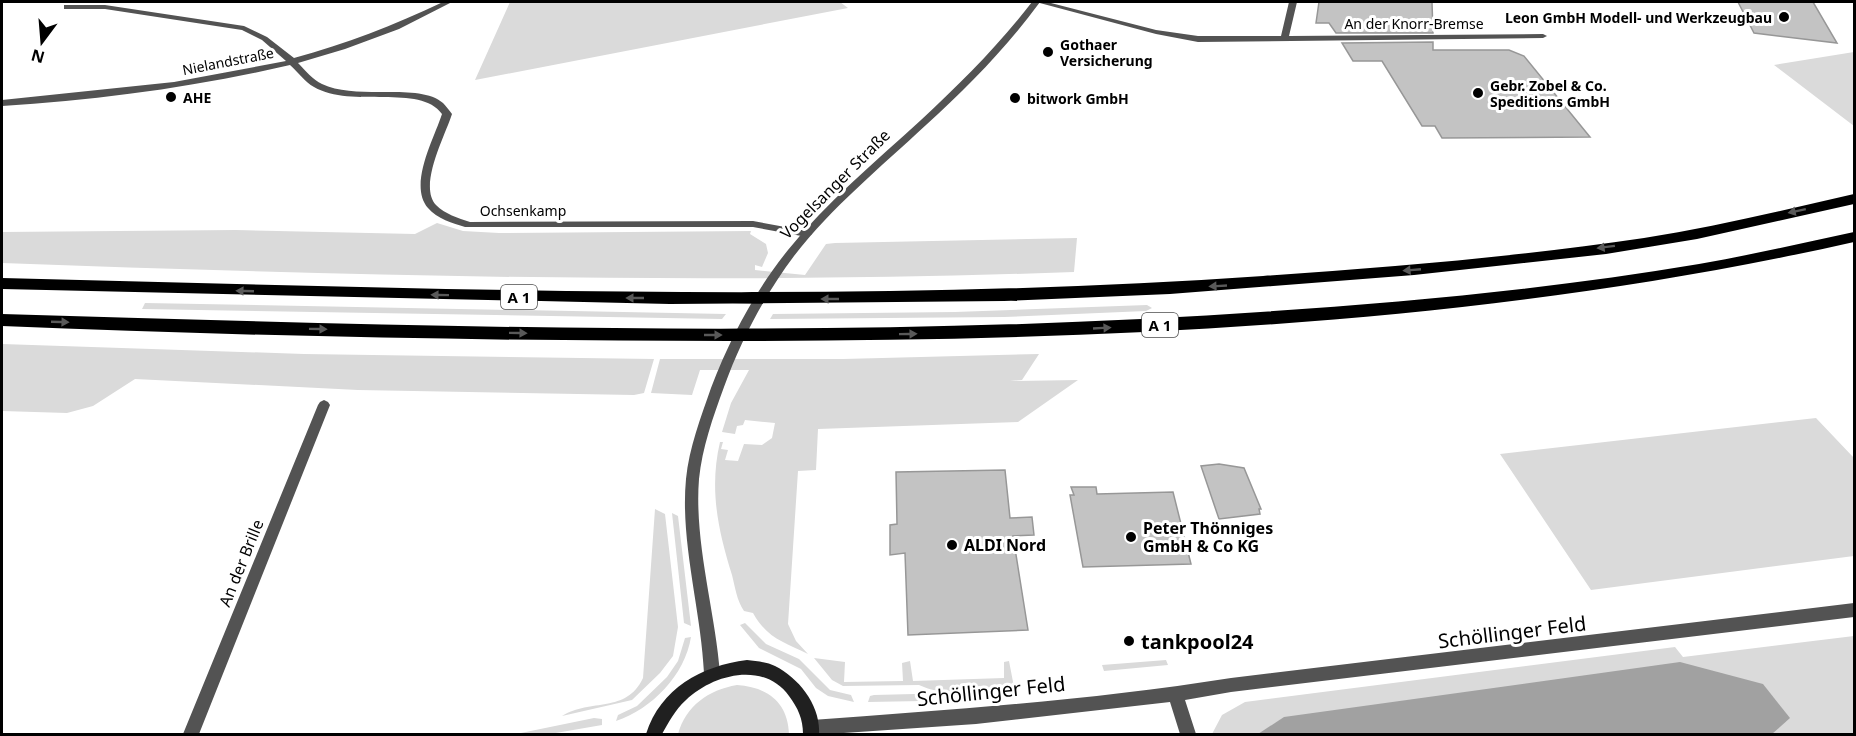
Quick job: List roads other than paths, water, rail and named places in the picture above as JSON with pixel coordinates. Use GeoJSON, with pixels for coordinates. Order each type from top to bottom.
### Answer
{"type":"FeatureCollection","features":[{"type":"Feature","properties":{"kind":"highway","name":"A 1"},"geometry":{"type":"LineString","coordinates":[[2,284],[374,294],[687,298],[993,296],[1182,288],[1452,266],[1648,242],[1854,199]]}},
{"type":"Feature","properties":{"kind":"highway","name":"A 1"},"geometry":{"type":"LineString","coordinates":[[2,320],[663,335],[1014,332],[1243,321],[1481,299],[1675,273],[1854,237]]}},
{"type":"Feature","properties":{"kind":"main road"},"geometry":{"type":"LineString","coordinates":[[654,735],[668,706],[693,682],[712,673],[744,667],[773,674],[787,683],[800,696],[812,731]]}},
{"type":"Feature","properties":{"kind":"street"},"geometry":{"type":"LineString","coordinates":[[292,63],[384,34],[448,2]]}},
{"type":"Feature","properties":{"kind":"street","name":"An der Knorr-Bremse"},"geometry":{"type":"LineString","coordinates":[[1038,2],[1179,37],[1224,39],[1543,36]]}},
{"type":"Feature","properties":{"kind":"street","name":"Vogelsanger Straße"},"geometry":{"type":"LineString","coordinates":[[712,673],[710,626],[692,492],[701,439],[723,372],[743,326],[780,268],[807,234],[991,60],[1038,2]]}},
{"type":"Feature","properties":{"kind":"street"},"geometry":{"type":"LineString","coordinates":[[1285,37],[1293,2]]}},
{"type":"Feature","properties":{"kind":"street","name":"Nielandstraße"},"geometry":{"type":"LineString","coordinates":[[67,7],[114,8],[244,28],[263,35],[292,63]]}},
{"type":"Feature","properties":{"kind":"street","name":"Nielandstraße"},"geometry":{"type":"LineString","coordinates":[[2,103],[215,80],[292,63]]}},
{"type":"Feature","properties":{"kind":"street","name":"Ochsenkamp"},"geometry":{"type":"LineString","coordinates":[[292,63],[316,85],[333,91],[360,96],[417,96],[444,107],[447,114],[424,179],[425,197],[433,209],[448,219],[470,225],[753,224],[807,234]]}},
{"type":"Feature","properties":{"kind":"street","name":"An der Brille"},"geometry":{"type":"LineString","coordinates":[[191,735],[324,405]]}},
{"type":"Feature","properties":{"kind":"street","name":"Schöllinger Feld"},"geometry":{"type":"LineString","coordinates":[[812,731],[1175,694],[1231,685],[1854,610]]}},
{"type":"Feature","properties":{"kind":"street"},"geometry":{"type":"LineString","coordinates":[[1175,694],[1188,735]]}},
{"type":"Feature","properties":{"kind":"place","name":"Leon GmbH Modell- und Werkzeugbau"},"geometry":{"type":"Point","coordinates":[1784,17]}},
{"type":"Feature","properties":{"kind":"place","name":"Gothaer Versicherung"},"geometry":{"type":"Point","coordinates":[1048,52]}},
{"type":"Feature","properties":{"kind":"place","name":"Gebr. Zobel & Co. Speditions GmbH"},"geometry":{"type":"Point","coordinates":[1478,93]}},
{"type":"Feature","properties":{"kind":"place","name":"AHE"},"geometry":{"type":"Point","coordinates":[171,97]}},
{"type":"Feature","properties":{"kind":"place","name":"bitwork GmbH"},"geometry":{"type":"Point","coordinates":[1015,98]}},
{"type":"Feature","properties":{"kind":"place","name":"Peter Thönniges GmbH & Co KG"},"geometry":{"type":"Point","coordinates":[1131,537]}},
{"type":"Feature","properties":{"kind":"place","name":"ALDI Nord"},"geometry":{"type":"Point","coordinates":[952,545]}},
{"type":"Feature","properties":{"kind":"place","name":"tankpool24"},"geometry":{"type":"Point","coordinates":[1129,641]}}]}
